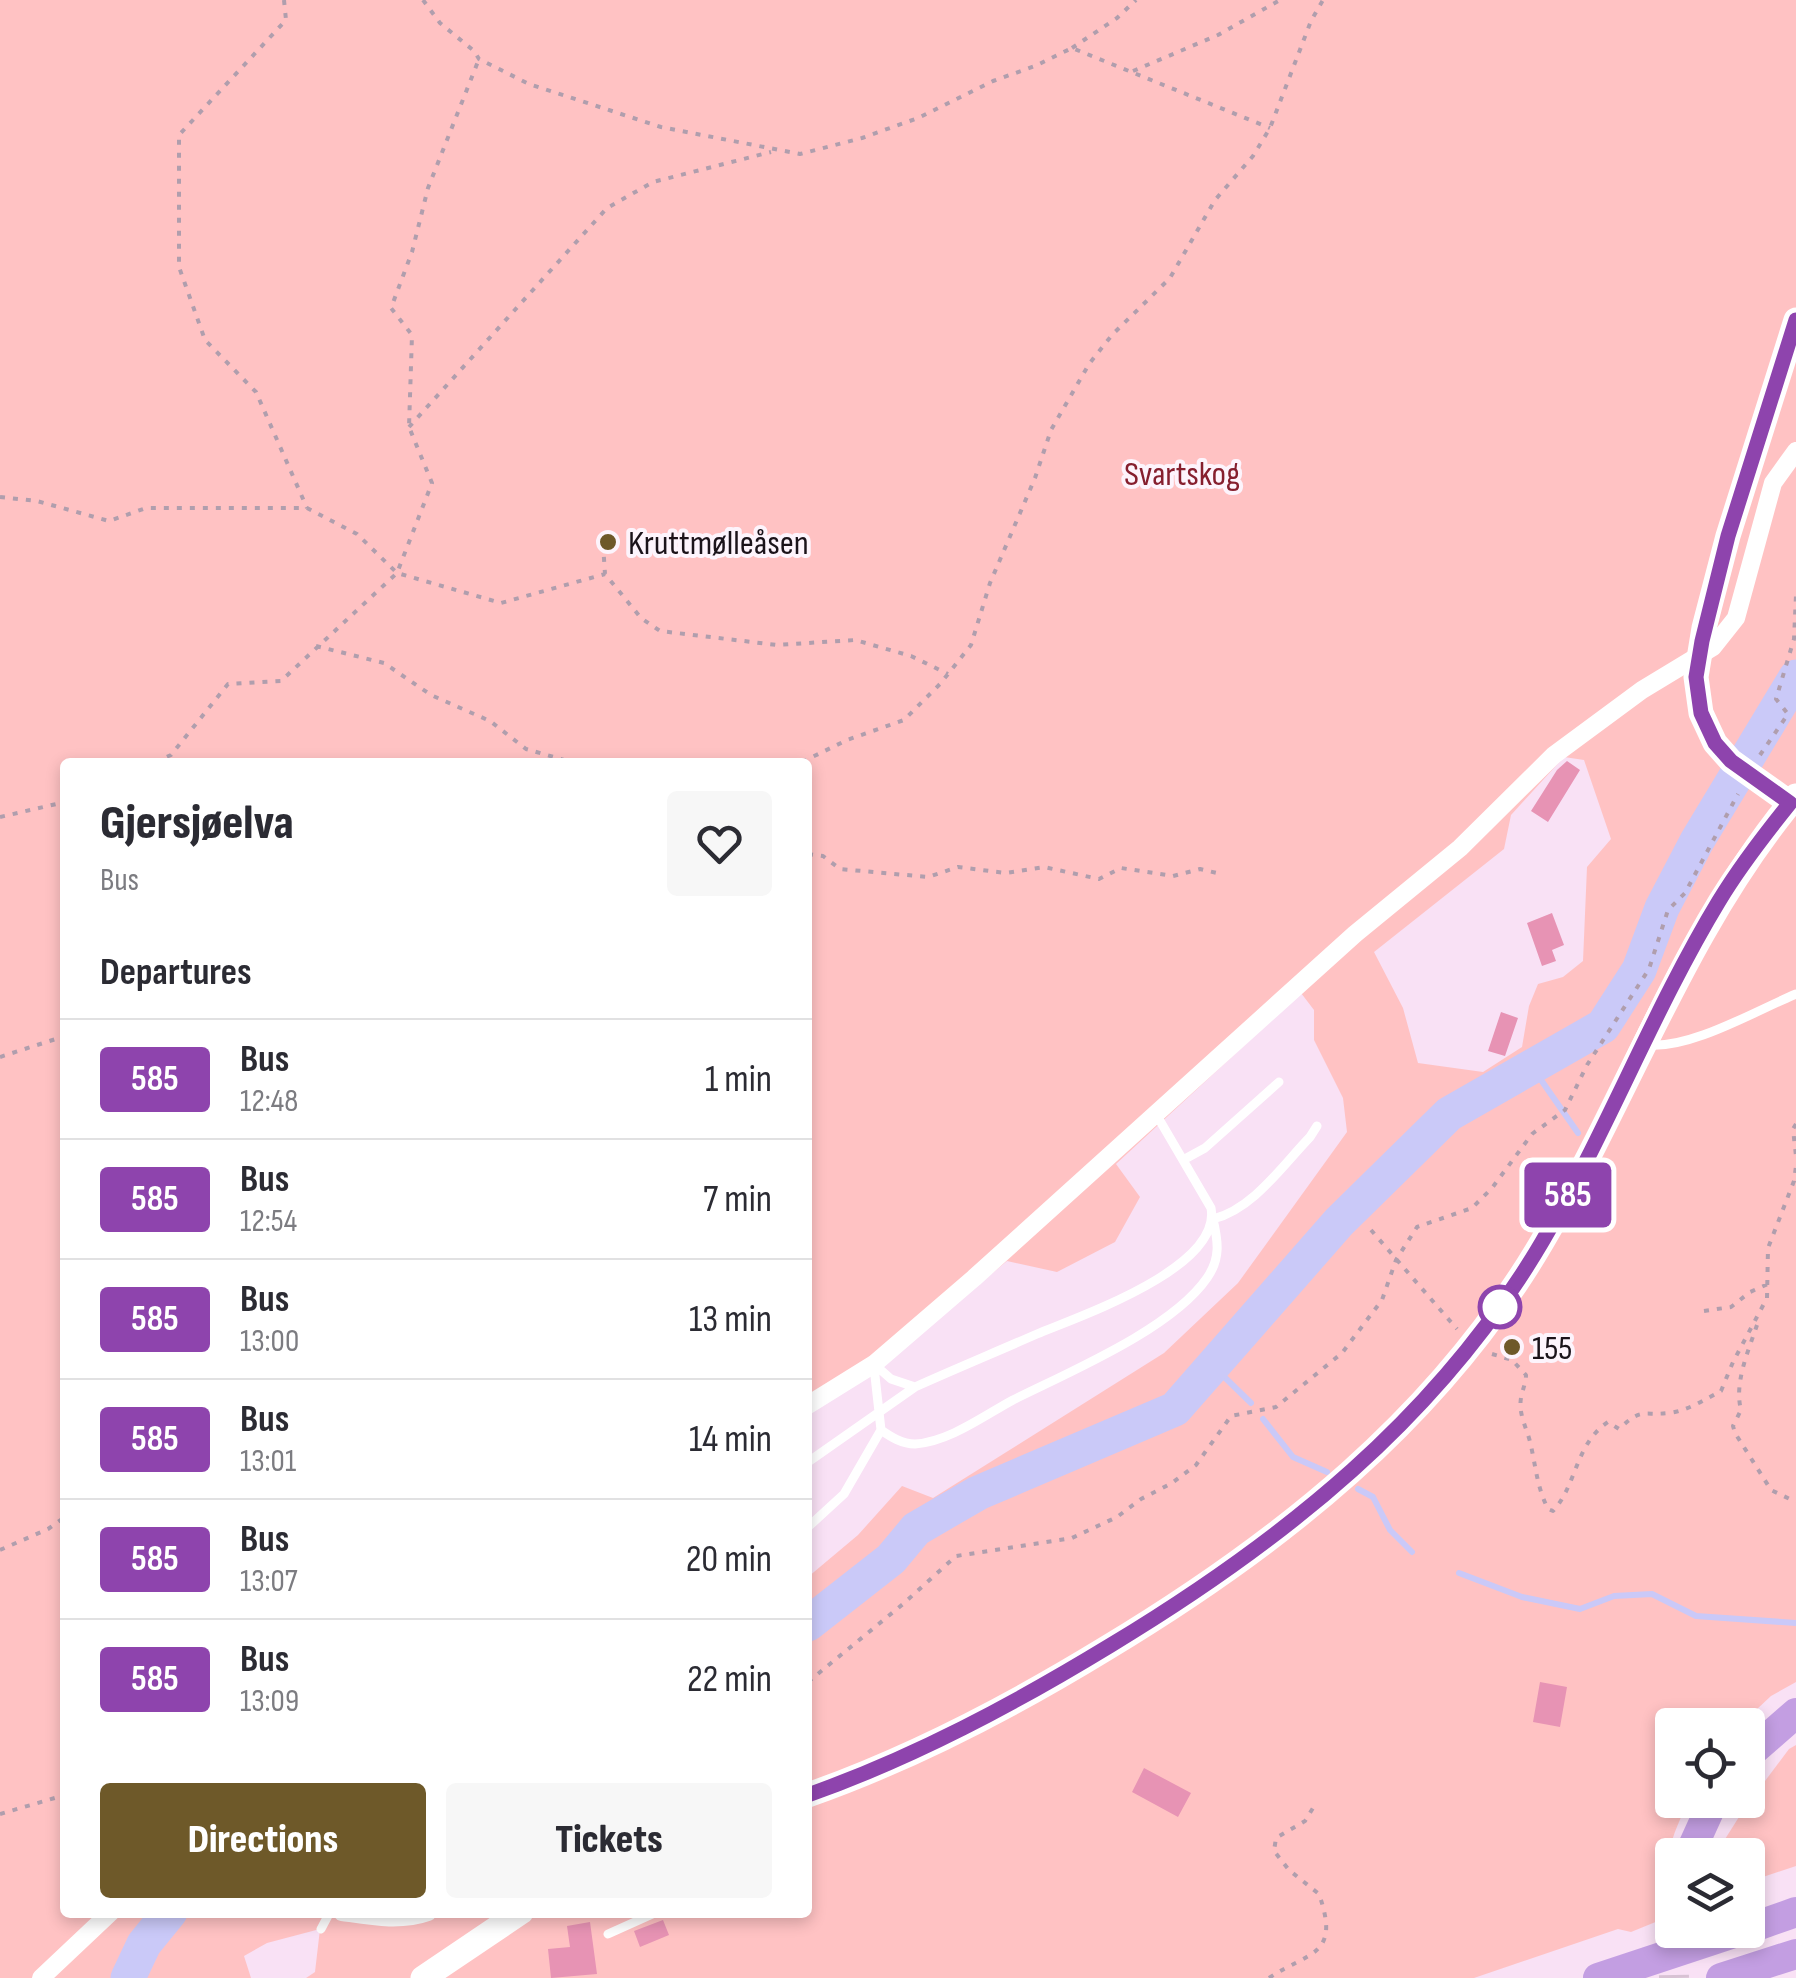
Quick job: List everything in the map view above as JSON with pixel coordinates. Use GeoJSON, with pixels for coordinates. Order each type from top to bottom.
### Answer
{"type":"FeatureCollection","features":[{"type":"Feature","properties":{"kind":"highway"},"geometry":{"type":"LineString","coordinates":[[1765,1740],[1796,1714]]}},
{"type":"Feature","properties":{"kind":"highway"},"geometry":{"type":"LineString","coordinates":[[1765,1922],[1796,1912]]}},
{"type":"Feature","properties":{"kind":"highway"},"geometry":{"type":"LineString","coordinates":[[1598,1978],[1688,1948]]}},
{"type":"Feature","properties":{"kind":"highway"},"geometry":{"type":"LineString","coordinates":[[1721,1978],[1796,1954]]}},
{"type":"Feature","properties":{"kind":"main road"},"geometry":{"type":"LineString","coordinates":[[812,1793],[920,1750],[1046,1684],[1219,1578],[1333,1489],[1403,1425],[1472,1346],[1542,1243],[1718,904],[1793,800],[1731,761],[1709,734],[1697,696],[1698,658],[1728,536],[1796,320]]}},
{"type":"Feature","properties":{"kind":"main road"},"geometry":{"type":"LineString","coordinates":[[423,1978],[513,1918]]}},
{"type":"Feature","properties":{"kind":"street"},"geometry":{"type":"LineString","coordinates":[[812,1402],[874,1364],[1355,934],[1460,848],[1554,755],[1642,690],[1698,658],[1728,632],[1736,618],[1774,483],[1796,451]]}},
{"type":"Feature","properties":{"kind":"street"},"geometry":{"type":"LineString","coordinates":[[40,1978],[105,1918]]}},
{"type":"Feature","properties":{"kind":"lane"},"geometry":{"type":"LineString","coordinates":[[1645,1044],[1658,1046],[1696,1036],[1796,994]]}},
{"type":"Feature","properties":{"kind":"lane"},"geometry":{"type":"LineString","coordinates":[[1183,1160],[1205,1148],[1279,1082]]}},
{"type":"Feature","properties":{"kind":"lane"},"geometry":{"type":"LineString","coordinates":[[880,1430],[912,1444],[929,1441],[1126,1342],[1166,1316],[1207,1279],[1219,1244],[1210,1208],[1156,1114]]}},
{"type":"Feature","properties":{"kind":"lane"},"geometry":{"type":"LineString","coordinates":[[812,1459],[915,1386],[1137,1292],[1188,1255],[1213,1220],[1233,1213],[1252,1196],[1316,1126]]}},
{"type":"Feature","properties":{"kind":"lane"},"geometry":{"type":"LineString","coordinates":[[874,1364],[891,1379],[915,1386]]}},
{"type":"Feature","properties":{"kind":"lane"},"geometry":{"type":"LineString","coordinates":[[812,1524],[844,1494],[880,1430],[874,1364]]}},
{"type":"Feature","properties":{"kind":"lane"},"geometry":{"type":"LineString","coordinates":[[321,1929],[327,1918]]}},
{"type":"Feature","properties":{"kind":"lane"},"geometry":{"type":"LineString","coordinates":[[608,1934],[644,1918]]}},
{"type":"Feature","properties":{"kind":"path"},"geometry":{"type":"LineString","coordinates":[[284,0],[286,20],[179,135],[179,267],[204,340],[256,392],[307,508]]}},
{"type":"Feature","properties":{"kind":"path"},"geometry":{"type":"LineString","coordinates":[[423,0],[440,23],[474,51],[478,59],[529,84],[661,127],[800,154],[918,118],[993,81],[1035,66],[1072,48],[1136,0]]}},
{"type":"Feature","properties":{"kind":"path"},"geometry":{"type":"LineString","coordinates":[[1132,71],[1218,35],[1280,0]]}},
{"type":"Feature","properties":{"kind":"path"},"geometry":{"type":"LineString","coordinates":[[810,758],[904,720],[972,645],[990,583],[1051,430],[1089,364],[1112,335],[1170,278],[1216,200],[1253,156],[1270,128],[1311,20],[1323,0]]}},
{"type":"Feature","properties":{"kind":"path"},"geometry":{"type":"LineString","coordinates":[[1072,48],[1270,128]]}},
{"type":"Feature","properties":{"kind":"path"},"geometry":{"type":"LineString","coordinates":[[164,758],[171,755],[228,684],[280,680],[396,573],[432,483],[409,427],[412,335],[391,308],[412,252],[428,188],[478,59]]}},
{"type":"Feature","properties":{"kind":"path"},"geometry":{"type":"LineString","coordinates":[[409,427],[608,208],[652,182],[776,151]]}},
{"type":"Feature","properties":{"kind":"path"},"geometry":{"type":"LineString","coordinates":[[0,497],[38,501],[110,520],[146,508],[307,508],[357,534],[396,573],[501,603],[605,574]]}},
{"type":"Feature","properties":{"kind":"path"},"geometry":{"type":"LineString","coordinates":[[603,544],[605,574],[641,618],[660,631],[776,646],[855,640],[911,656],[948,674]]}},
{"type":"Feature","properties":{"kind":"path"},"geometry":{"type":"LineString","coordinates":[[1787,713],[1776,699],[1794,639],[1796,595]]}},
{"type":"Feature","properties":{"kind":"path"},"geometry":{"type":"LineString","coordinates":[[316,646],[384,663],[431,695],[490,720],[526,749],[557,758]]}},
{"type":"Feature","properties":{"kind":"path"},"geometry":{"type":"LineString","coordinates":[[0,817],[60,803]]}},
{"type":"Feature","properties":{"kind":"path"},"geometry":{"type":"LineString","coordinates":[[812,855],[823,856],[840,869],[928,877],[958,866],[1006,874],[1044,867],[1099,879],[1122,868],[1174,876],[1200,869],[1218,873]]}},
{"type":"Feature","properties":{"kind":"path"},"geometry":{"type":"LineString","coordinates":[[812,1679],[956,1556],[1072,1538],[1117,1518],[1196,1465],[1231,1416],[1276,1407],[1342,1353],[1382,1300],[1396,1260],[1417,1227],[1472,1208],[1532,1134],[1562,1114],[1578,1090],[1586,1065],[1649,969],[1668,910],[1685,893],[1698,870]]}},
{"type":"Feature","properties":{"kind":"path"},"geometry":{"type":"LineString","coordinates":[[0,1056],[60,1038]]}},
{"type":"Feature","properties":{"kind":"path"},"geometry":{"type":"LineString","coordinates":[[1796,1124],[1796,1156]]}},
{"type":"Feature","properties":{"kind":"path"},"geometry":{"type":"LineString","coordinates":[[1796,1166],[1794,1181],[1770,1241],[1767,1298],[1742,1368],[1738,1400],[1742,1410],[1733,1426],[1771,1490],[1796,1502]]}},
{"type":"Feature","properties":{"kind":"path"},"geometry":{"type":"LineString","coordinates":[[1372,1230],[1472,1346],[1512,1360],[1526,1374],[1520,1400],[1523,1423],[1530,1441],[1532,1466],[1550,1511],[1561,1500],[1592,1434],[1602,1426],[1608,1422],[1619,1429],[1633,1415],[1668,1414],[1721,1391],[1732,1362],[1760,1316]]}},
{"type":"Feature","properties":{"kind":"path"},"geometry":{"type":"LineString","coordinates":[[1704,1311],[1731,1308],[1750,1292],[1768,1284]]}},
{"type":"Feature","properties":{"kind":"path"},"geometry":{"type":"LineString","coordinates":[[0,1550],[60,1521]]}},
{"type":"Feature","properties":{"kind":"path"},"geometry":{"type":"LineString","coordinates":[[0,1814],[60,1796]]}},
{"type":"Feature","properties":{"kind":"path"},"geometry":{"type":"LineString","coordinates":[[1269,1978],[1319,1951],[1324,1938],[1319,1894],[1274,1852],[1276,1838],[1305,1821],[1312,1808]]}},
{"type":"Feature","properties":{"kind":"green space","name":"Svartskog"},"geometry":{"type":"Polygon","coordinates":[[[0,0],[1796,0],[1796,1682],[1758,1708],[1655,1708],[1655,1818],[1681,1818],[1673,1838],[1655,1838],[1655,1922],[1631,1932],[1618,1929],[1474,1978],[306,1978],[315,1972],[320,1929],[267,1943],[244,1956],[251,1978],[0,1978],[0,0]],[[1564,757],[1511,815],[1504,849],[1374,952],[1403,1008],[1418,1063],[1483,1072],[1522,1047],[1529,1006],[1538,984],[1563,977],[1583,961],[1587,867],[1611,839],[1584,760],[1564,757]]]}},
{"type":"Feature","properties":{"kind":"green space"},"geometry":{"type":"Polygon","coordinates":[[[1796,1745],[1796,1866],[1765,1876],[1765,1838],[1726,1838],[1738,1818],[1765,1818],[1765,1781],[1796,1745]]]}},
{"type":"Feature","properties":{"kind":"building"},"geometry":{"type":"Polygon","coordinates":[[[1567,761],[1580,770],[1548,822],[1531,811],[1567,761]]]}},
{"type":"Feature","properties":{"kind":"building"},"geometry":{"type":"Polygon","coordinates":[[[1552,913],[1564,945],[1552,950],[1556,961],[1542,966],[1527,923],[1552,913]]]}},
{"type":"Feature","properties":{"kind":"building"},"geometry":{"type":"Polygon","coordinates":[[[1501,1012],[1518,1018],[1505,1056],[1488,1051],[1501,1012]]]}},
{"type":"Feature","properties":{"kind":"building"},"geometry":{"type":"Polygon","coordinates":[[[1540,1682],[1567,1687],[1560,1727],[1533,1722],[1540,1682]]]}},
{"type":"Feature","properties":{"kind":"building"},"geometry":{"type":"Polygon","coordinates":[[[1144,1768],[1191,1793],[1178,1817],[1132,1792],[1144,1768]]]}},
{"type":"Feature","properties":{"kind":"building"},"geometry":{"type":"Polygon","coordinates":[[[663,1920],[669,1935],[640,1947],[634,1931],[663,1920]]]}},
{"type":"Feature","properties":{"kind":"building"},"geometry":{"type":"Polygon","coordinates":[[[590,1922],[597,1974],[551,1978],[548,1949],[570,1947],[567,1926],[590,1922]]]}},
{"type":"Feature","properties":{"kind":"waterway"},"geometry":{"type":"LineString","coordinates":[[812,1621],[891,1559],[916,1529],[978,1493],[1175,1409],[1339,1222],[1449,1114],[1603,1026],[1639,970],[1662,908],[1697,841],[1796,677]]}},
{"type":"Feature","properties":{"kind":"waterway"},"geometry":{"type":"LineString","coordinates":[[1532,1067],[1578,1133]]}},
{"type":"Feature","properties":{"kind":"waterway"},"geometry":{"type":"LineString","coordinates":[[1213,1366],[1251,1403]]}},
{"type":"Feature","properties":{"kind":"waterway"},"geometry":{"type":"LineString","coordinates":[[1263,1419],[1293,1457],[1327,1472]]}},
{"type":"Feature","properties":{"kind":"waterway"},"geometry":{"type":"LineString","coordinates":[[1358,1489],[1373,1497],[1390,1530],[1412,1552]]}},
{"type":"Feature","properties":{"kind":"waterway"},"geometry":{"type":"LineString","coordinates":[[1459,1573],[1522,1597],[1580,1609],[1614,1596],[1652,1594],[1696,1616],[1796,1623]]}},
{"type":"Feature","properties":{"kind":"waterway"},"geometry":{"type":"LineString","coordinates":[[128,1978],[144,1944],[165,1918]]}},
{"type":"Feature","properties":{"kind":"tunnel"},"geometry":{"type":"LineString","coordinates":[[1673,1948],[1674,1978]]}},
{"type":"Feature","properties":{"kind":"bus line","name":"585"},"geometry":{"type":"LineString","coordinates":[[812,1793],[920,1750],[987,1717],[1219,1578],[1308,1510],[1382,1446],[1440,1385],[1520,1278],[1586,1162],[1718,904],[1790,803],[1731,761],[1715,743],[1701,713],[1696,677],[1728,536],[1796,320]]}},
{"type":"Feature","properties":{"kind":"place","name":"Kruttmølleåsen"},"geometry":{"type":"Point","coordinates":[608,542]}},
{"type":"Feature","properties":{"kind":"place","name":"155"},"geometry":{"type":"Point","coordinates":[1512,1347]}}]}
